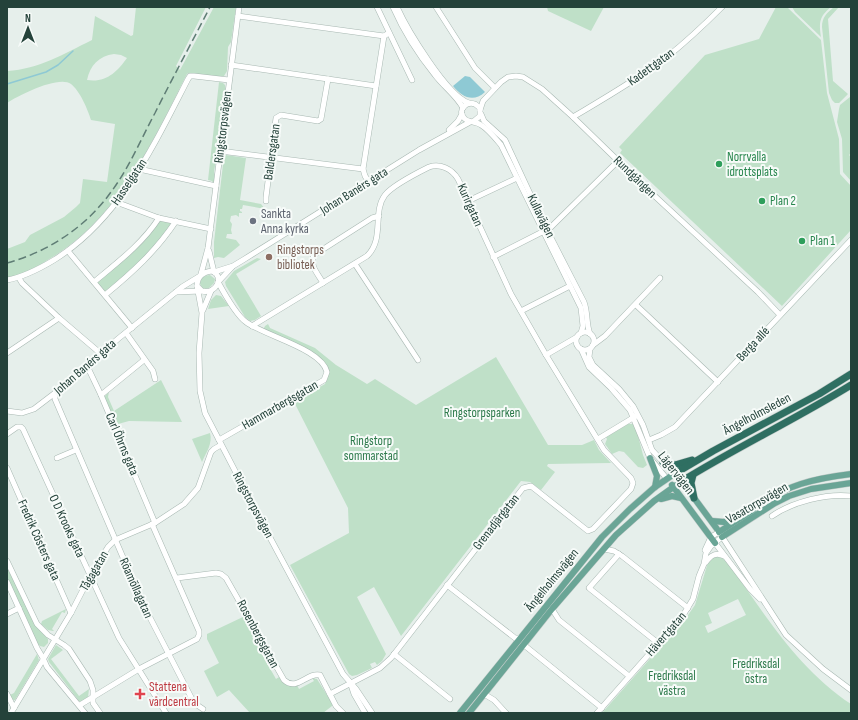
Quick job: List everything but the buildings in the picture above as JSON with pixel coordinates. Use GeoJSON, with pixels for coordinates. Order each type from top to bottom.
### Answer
{"type":"FeatureCollection","features":[{"type":"Feature","properties":{"kind":"highway","name":"Ängelholmsleden"},"geometry":{"type":"LineString","coordinates":[[674,474],[813,398],[851,374]]}},
{"type":"Feature","properties":{"kind":"highway","name":"Ängelholmsleden"},"geometry":{"type":"LineString","coordinates":[[682,482],[747,443],[824,402],[851,385]]}},
{"type":"Feature","properties":{"kind":"highway"},"geometry":{"type":"LineString","coordinates":[[663,462],[672,465],[703,457]]}},
{"type":"Feature","properties":{"kind":"highway"},"geometry":{"type":"LineString","coordinates":[[693,475],[691,483],[694,498]]}},
{"type":"Feature","properties":{"kind":"main road"},"geometry":{"type":"LineString","coordinates":[[650,458],[657,476],[656,487]]}},
{"type":"Feature","properties":{"kind":"main road","name":"Ängelholmsvägen"},"geometry":{"type":"LineString","coordinates":[[460,713],[516,638],[602,537],[630,509],[674,474]]}},
{"type":"Feature","properties":{"kind":"main road","name":"Lägervägen"},"geometry":{"type":"LineString","coordinates":[[674,474],[682,482],[720,532]]}},
{"type":"Feature","properties":{"kind":"main road","name":"Vasatorpsvägen"},"geometry":{"type":"LineString","coordinates":[[720,532],[753,510],[755,506],[796,484],[851,474]]}},
{"type":"Feature","properties":{"kind":"main road","name":"Lägervägen"},"geometry":{"type":"LineString","coordinates":[[667,479],[713,540]]}},
{"type":"Feature","properties":{"kind":"main road","name":"Ängelholmsvägen"},"geometry":{"type":"LineString","coordinates":[[469,713],[580,575],[616,535],[654,501],[682,482]]}},
{"type":"Feature","properties":{"kind":"main road","name":"Vasatorpsvägen"},"geometry":{"type":"LineString","coordinates":[[720,532],[763,511],[789,496],[811,489],[851,483]]}},
{"type":"Feature","properties":{"kind":"main road"},"geometry":{"type":"LineString","coordinates":[[654,501],[672,496],[681,498]]}},
{"type":"Feature","properties":{"kind":"main road"},"geometry":{"type":"LineString","coordinates":[[712,521],[727,521],[755,506]]}},
{"type":"Feature","properties":{"kind":"street","name":"Ringstorpsvägen"},"geometry":{"type":"LineString","coordinates":[[201,275],[211,229],[228,80],[239,7]]}},
{"type":"Feature","properties":{"kind":"street"},"geometry":{"type":"LineString","coordinates":[[377,7],[412,80]]}},
{"type":"Feature","properties":{"kind":"street"},"geometry":{"type":"LineString","coordinates":[[392,7],[418,53],[441,84],[458,101],[466,120],[472,121],[478,118],[480,112],[478,106],[461,99],[430,63],[404,24],[396,7]]}},
{"type":"Feature","properties":{"kind":"street"},"geometry":{"type":"LineString","coordinates":[[436,7],[475,68],[495,88]]}},
{"type":"Feature","properties":{"kind":"street","name":"Kadettgatan"},"geometry":{"type":"LineString","coordinates":[[573,117],[622,88],[667,57],[699,30],[722,7]]}},
{"type":"Feature","properties":{"kind":"street"},"geometry":{"type":"LineString","coordinates":[[238,16],[384,36],[389,33]]}},
{"type":"Feature","properties":{"kind":"street"},"geometry":{"type":"LineString","coordinates":[[369,182],[363,170],[384,36]]}},
{"type":"Feature","properties":{"kind":"street"},"geometry":{"type":"LineString","coordinates":[[230,65],[376,86]]}},
{"type":"Feature","properties":{"kind":"street","name":"Hasselgatan"},"geometry":{"type":"LineString","coordinates":[[7,280],[19,278],[43,267],[79,243],[98,223],[116,202],[139,169],[190,76],[228,80]]}},
{"type":"Feature","properties":{"kind":"street","name":"Rundgången"},"geometry":{"type":"LineString","coordinates":[[480,112],[483,101],[508,77],[523,77],[542,89],[758,292],[780,315]]}},
{"type":"Feature","properties":{"kind":"street","name":"Baldersgatan"},"geometry":{"type":"LineString","coordinates":[[266,201],[270,157],[276,118],[281,116],[318,121],[321,120],[328,79]]}},
{"type":"Feature","properties":{"kind":"street","name":"Rundgången"},"geometry":{"type":"LineString","coordinates":[[472,103],[483,101]]}},
{"type":"Feature","properties":{"kind":"street"},"geometry":{"type":"LineString","coordinates":[[462,111],[472,103]]}},
{"type":"Feature","properties":{"kind":"street","name":"Johan Banérs gata"},"geometry":{"type":"LineString","coordinates":[[435,141],[454,126],[462,111]]}},
{"type":"Feature","properties":{"kind":"street","name":"Kullavägen"},"geometry":{"type":"LineString","coordinates":[[480,112],[484,121],[505,140],[580,308],[585,325]]}},
{"type":"Feature","properties":{"kind":"street","name":"Johan Banérs gata"},"geometry":{"type":"LineString","coordinates":[[218,281],[233,266],[435,141],[472,121]]}},
{"type":"Feature","properties":{"kind":"street","name":"Kullavägen"},"geometry":{"type":"LineString","coordinates":[[472,121],[486,128],[501,145],[545,231],[584,302],[587,311],[585,325]]}},
{"type":"Feature","properties":{"kind":"street"},"geometry":{"type":"LineString","coordinates":[[220,151],[363,170]]}},
{"type":"Feature","properties":{"kind":"street"},"geometry":{"type":"LineString","coordinates":[[493,256],[545,231],[618,161]]}},
{"type":"Feature","properties":{"kind":"street","name":"Kurirgatan"},"geometry":{"type":"LineString","coordinates":[[252,326],[367,256],[374,246],[383,199],[388,192],[408,179],[433,166],[444,167],[454,173],[521,311],[546,355],[598,439]]}},
{"type":"Feature","properties":{"kind":"street"},"geometry":{"type":"LineString","coordinates":[[139,169],[216,186]]}},
{"type":"Feature","properties":{"kind":"street"},"geometry":{"type":"LineString","coordinates":[[468,201],[517,178]]}},
{"type":"Feature","properties":{"kind":"street"},"geometry":{"type":"LineString","coordinates":[[116,202],[159,218],[211,229]]}},
{"type":"Feature","properties":{"kind":"street"},"geometry":{"type":"LineString","coordinates":[[323,283],[312,264],[312,259],[315,254],[372,218],[379,216]]}},
{"type":"Feature","properties":{"kind":"street"},"geometry":{"type":"LineString","coordinates":[[94,282],[128,254],[153,227],[159,218]]}},
{"type":"Feature","properties":{"kind":"street"},"geometry":{"type":"LineString","coordinates":[[105,295],[151,255],[176,221]]}},
{"type":"Feature","properties":{"kind":"street","name":"Berga allé"},"geometry":{"type":"LineString","coordinates":[[649,440],[675,427],[851,240]]}},
{"type":"Feature","properties":{"kind":"street","name":"Ringstorpsvägen"},"geometry":{"type":"LineString","coordinates":[[208,248],[210,262],[214,272]]}},
{"type":"Feature","properties":{"kind":"street"},"geometry":{"type":"LineString","coordinates":[[68,251],[132,328]]}},
{"type":"Feature","properties":{"kind":"street"},"geometry":{"type":"LineString","coordinates":[[355,264],[418,360]]}},
{"type":"Feature","properties":{"kind":"street","name":"Johan Banérs gata"},"geometry":{"type":"LineString","coordinates":[[214,272],[233,266]]}},
{"type":"Feature","properties":{"kind":"street"},"geometry":{"type":"LineString","coordinates":[[199,290],[198,280],[201,275],[208,272],[214,272],[218,281],[212,291]]}},
{"type":"Feature","properties":{"kind":"street","name":"Johan Banérs gata"},"geometry":{"type":"LineString","coordinates":[[7,411],[30,411],[55,393],[176,292],[201,275]]}},
{"type":"Feature","properties":{"kind":"street"},"geometry":{"type":"LineString","coordinates":[[19,278],[22,283],[59,318],[100,354]]}},
{"type":"Feature","properties":{"kind":"street"},"geometry":{"type":"LineString","coordinates":[[566,343],[586,350],[592,347],[636,305],[660,278]]}},
{"type":"Feature","properties":{"kind":"street","name":"Hammarbergsgatan"},"geometry":{"type":"LineString","coordinates":[[218,281],[241,318],[252,326],[314,355],[325,366],[327,375],[324,380],[220,443]]}},
{"type":"Feature","properties":{"kind":"street"},"geometry":{"type":"LineString","coordinates":[[521,311],[570,286]]}},
{"type":"Feature","properties":{"kind":"street","name":"Ringstorpsvägen"},"geometry":{"type":"LineString","coordinates":[[199,290],[202,313],[199,353],[200,397],[205,413],[339,668],[356,689],[372,713]]}},
{"type":"Feature","properties":{"kind":"street"},"geometry":{"type":"LineString","coordinates":[[176,292],[192,292],[199,290],[205,292],[219,291],[227,296]]}},
{"type":"Feature","properties":{"kind":"street","name":"Ringstorpsvägen"},"geometry":{"type":"LineString","coordinates":[[202,313],[212,291]]}},
{"type":"Feature","properties":{"kind":"street"},"geometry":{"type":"LineString","coordinates":[[192,292],[200,298]]}},
{"type":"Feature","properties":{"kind":"street"},"geometry":{"type":"LineString","coordinates":[[636,305],[718,382]]}},
{"type":"Feature","properties":{"kind":"street"},"geometry":{"type":"LineString","coordinates":[[7,353],[59,318]]}},
{"type":"Feature","properties":{"kind":"street"},"geometry":{"type":"LineString","coordinates":[[580,348],[576,342],[585,325],[594,339],[592,347]]}},
{"type":"Feature","properties":{"kind":"street"},"geometry":{"type":"LineString","coordinates":[[546,355],[586,332],[600,338],[605,336]]}},
{"type":"Feature","properties":{"kind":"street"},"geometry":{"type":"LineString","coordinates":[[126,333],[144,360],[154,371],[155,379]]}},
{"type":"Feature","properties":{"kind":"street","name":"Lägervägen"},"geometry":{"type":"LineString","coordinates":[[592,347],[589,357],[593,365],[619,389],[633,406],[646,451],[667,479]]}},
{"type":"Feature","properties":{"kind":"street","name":"Lägervägen"},"geometry":{"type":"LineString","coordinates":[[580,348],[589,367],[636,416],[649,440],[652,450],[674,474]]}},
{"type":"Feature","properties":{"kind":"street"},"geometry":{"type":"LineString","coordinates":[[101,395],[144,360]]}},
{"type":"Feature","properties":{"kind":"street","name":"Carl Öhrns gata"},"geometry":{"type":"LineString","coordinates":[[86,366],[101,395],[199,631],[200,635],[197,639],[168,654]]}},
{"type":"Feature","properties":{"kind":"street","name":"Röamöllagatan"},"geometry":{"type":"LineString","coordinates":[[55,393],[55,399],[76,450],[143,604],[194,703],[203,709]]}},
{"type":"Feature","properties":{"kind":"street"},"geometry":{"type":"LineString","coordinates":[[598,439],[636,416]]}},
{"type":"Feature","properties":{"kind":"street","name":"O D Krooks gata"},"geometry":{"type":"LineString","coordinates":[[7,434],[19,426],[23,429],[119,638],[166,713]]}},
{"type":"Feature","properties":{"kind":"street","name":"Grenadjärgatan"},"geometry":{"type":"LineString","coordinates":[[351,684],[380,668],[394,654],[521,489],[529,486],[535,489],[587,530],[593,529],[630,489],[633,483],[628,474],[604,450],[598,439]]}},
{"type":"Feature","properties":{"kind":"street","name":"Tågagatan"},"geometry":{"type":"LineString","coordinates":[[11,713],[71,613],[90,576],[108,547],[115,540],[154,523],[180,507],[191,497],[200,482],[211,452],[220,443]]}},
{"type":"Feature","properties":{"kind":"street"},"geometry":{"type":"LineString","coordinates":[[57,458],[76,450]]}},
{"type":"Feature","properties":{"kind":"street","name":"Fredrik Cösters gata"},"geometry":{"type":"LineString","coordinates":[[7,468],[71,613]]}},
{"type":"Feature","properties":{"kind":"street"},"geometry":{"type":"LineString","coordinates":[[772,516],[789,506],[816,499],[841,495],[851,496]]}},
{"type":"Feature","properties":{"kind":"street"},"geometry":{"type":"LineString","coordinates":[[699,576],[703,556],[720,532]]}},
{"type":"Feature","properties":{"kind":"street","name":"Lägervägen"},"geometry":{"type":"LineString","coordinates":[[720,532],[779,626],[790,640],[823,669],[851,690]]}},
{"type":"Feature","properties":{"kind":"street","name":"Lägervägen"},"geometry":{"type":"LineString","coordinates":[[713,540],[750,589],[765,604]]}},
{"type":"Feature","properties":{"kind":"street","name":"Hävertgatan"},"geometry":{"type":"LineString","coordinates":[[597,713],[688,608],[693,599],[706,553],[713,540]]}},
{"type":"Feature","properties":{"kind":"street"},"geometry":{"type":"LineString","coordinates":[[604,550],[614,550],[688,608]]}},
{"type":"Feature","properties":{"kind":"street"},"geometry":{"type":"LineString","coordinates":[[619,554],[589,588],[658,643]]}},
{"type":"Feature","properties":{"kind":"street"},"geometry":{"type":"LineString","coordinates":[[704,564],[710,555],[722,554],[726,557]]}},
{"type":"Feature","properties":{"kind":"street"},"geometry":{"type":"LineString","coordinates":[[7,561],[34,619],[44,632],[64,645],[72,653],[91,684],[94,704],[100,713]]}},
{"type":"Feature","properties":{"kind":"street","name":"Rosenbergsgatan"},"geometry":{"type":"LineString","coordinates":[[177,578],[216,573],[224,576],[231,584],[284,680],[288,684],[294,684],[319,674],[336,706],[343,713]]}},
{"type":"Feature","properties":{"kind":"street"},"geometry":{"type":"LineString","coordinates":[[7,582],[37,648],[50,671],[80,705],[85,713]]}},
{"type":"Feature","properties":{"kind":"street"},"geometry":{"type":"LineString","coordinates":[[447,585],[516,638]]}},
{"type":"Feature","properties":{"kind":"street"},"geometry":{"type":"LineString","coordinates":[[7,614],[20,608]]}},
{"type":"Feature","properties":{"kind":"street"},"geometry":{"type":"LineString","coordinates":[[552,609],[559,620],[629,676]]}},
{"type":"Feature","properties":{"kind":"street"},"geometry":{"type":"LineString","coordinates":[[524,645],[602,708]]}},
{"type":"Feature","properties":{"kind":"street"},"geometry":{"type":"LineString","coordinates":[[80,705],[139,669],[168,654]]}},
{"type":"Feature","properties":{"kind":"street"},"geometry":{"type":"LineString","coordinates":[[394,654],[450,699]]}},
{"type":"Feature","properties":{"kind":"street","name":"Ringstorpsvägen"},"geometry":{"type":"LineString","coordinates":[[351,684],[354,694],[365,713]]}},
{"type":"Feature","properties":{"kind":"street"},"geometry":{"type":"LineString","coordinates":[[330,694],[351,684]]}},
{"type":"Feature","properties":{"kind":"street"},"geometry":{"type":"LineString","coordinates":[[7,694],[14,708]]}},
{"type":"Feature","properties":{"kind":"street"},"geometry":{"type":"LineString","coordinates":[[484,694],[494,700],[506,713]]}},
{"type":"Feature","properties":{"kind":"green space"},"geometry":{"type":"Polygon","coordinates":[[[136,7],[206,7],[176,66],[180,70],[214,7],[236,7],[231,42],[228,47],[227,71],[224,76],[220,77],[187,74],[146,153],[113,202],[93,224],[71,244],[32,269],[7,278],[7,249],[25,242],[30,235],[64,217],[76,207],[80,203],[83,179],[107,182],[115,124],[91,120],[78,91],[71,84],[65,82],[58,82],[39,87],[20,95],[7,103],[7,71],[19,70],[41,64],[92,40],[95,16],[131,36],[133,35],[136,7]],[[114,54],[100,59],[90,70],[87,80],[100,80],[115,72],[127,58],[114,54]]]}},
{"type":"Feature","properties":{"kind":"green space"},"geometry":{"type":"Polygon","coordinates":[[[547,7],[604,7],[591,31],[548,11],[547,7]]]}},
{"type":"Feature","properties":{"kind":"green space","name":"Norrvalla idrottsplats"},"geometry":{"type":"Polygon","coordinates":[[[776,7],[787,7],[821,40],[827,93],[839,139],[840,174],[851,186],[851,230],[782,306],[620,153],[622,150],[619,147],[705,55],[759,39],[776,7]]]}},
{"type":"Feature","properties":{"kind":"green space"},"geometry":{"type":"Polygon","coordinates":[[[792,7],[831,7],[824,14],[821,20],[821,37],[795,12],[792,7]]]}},
{"type":"Feature","properties":{"kind":"green space"},"geometry":{"type":"Polygon","coordinates":[[[834,7],[839,7],[828,19],[833,81],[848,94],[839,103],[835,103],[832,100],[829,93],[822,27],[827,13],[834,7]]]}},
{"type":"Feature","properties":{"kind":"green space"},"geometry":{"type":"Polygon","coordinates":[[[219,82],[225,85],[226,95],[214,172],[215,180],[213,183],[212,181],[208,180],[219,82]]]}},
{"type":"Feature","properties":{"kind":"green space"},"geometry":{"type":"Polygon","coordinates":[[[850,97],[851,153],[849,155],[851,157],[851,181],[843,172],[842,139],[837,122],[840,105],[850,97]]]}},
{"type":"Feature","properties":{"kind":"green space"},"geometry":{"type":"Polygon","coordinates":[[[224,156],[246,158],[240,200],[261,204],[265,209],[243,205],[242,209],[240,209],[242,213],[239,213],[239,217],[236,215],[231,216],[230,221],[232,224],[232,234],[227,234],[226,238],[236,240],[240,245],[224,258],[214,258],[214,242],[224,156]]]}},
{"type":"Feature","properties":{"kind":"green space"},"geometry":{"type":"Polygon","coordinates":[[[159,220],[168,221],[171,227],[139,265],[104,293],[97,282],[159,220]]]}},
{"type":"Feature","properties":{"kind":"green space"},"geometry":{"type":"Polygon","coordinates":[[[257,258],[261,259],[236,274],[261,316],[250,321],[245,317],[225,282],[234,271],[257,258]]]}},
{"type":"Feature","properties":{"kind":"green space"},"geometry":{"type":"Polygon","coordinates":[[[210,275],[215,279],[214,283],[209,288],[203,289],[200,284],[201,280],[205,276],[210,275]]]}},
{"type":"Feature","properties":{"kind":"green space"},"geometry":{"type":"Polygon","coordinates":[[[216,295],[221,296],[229,306],[208,309],[211,300],[216,295]]]}},
{"type":"Feature","properties":{"kind":"green space"},"geometry":{"type":"Polygon","coordinates":[[[268,324],[270,328],[315,348],[336,365],[367,384],[375,379],[416,405],[496,357],[548,445],[582,445],[594,440],[599,450],[611,463],[548,464],[547,466],[555,472],[541,490],[530,482],[521,481],[401,636],[374,587],[357,597],[386,654],[382,661],[377,665],[375,662],[370,664],[372,668],[352,676],[349,674],[290,565],[349,533],[348,508],[294,402],[325,384],[328,376],[325,364],[265,331],[264,328],[268,324]]]}},
{"type":"Feature","properties":{"kind":"green space"},"geometry":{"type":"Polygon","coordinates":[[[161,380],[182,422],[129,421],[118,424],[116,423],[105,399],[105,396],[109,392],[108,397],[114,411],[161,380]]]}},
{"type":"Feature","properties":{"kind":"green space"},"geometry":{"type":"Polygon","coordinates":[[[628,424],[633,424],[636,428],[647,465],[643,468],[638,467],[624,452],[619,451],[612,454],[605,444],[607,439],[606,437],[628,424]]]}},
{"type":"Feature","properties":{"kind":"green space"},"geometry":{"type":"Polygon","coordinates":[[[210,433],[210,444],[202,462],[192,439],[210,433]]]}},
{"type":"Feature","properties":{"kind":"green space"},"geometry":{"type":"Polygon","coordinates":[[[716,556],[721,557],[729,564],[769,621],[799,658],[815,675],[851,704],[851,713],[602,713],[686,618],[695,605],[709,559],[716,556]],[[738,599],[708,613],[712,623],[705,626],[708,633],[746,615],[738,599]]]}},
{"type":"Feature","properties":{"kind":"green space"},"geometry":{"type":"Polygon","coordinates":[[[7,566],[33,621],[48,639],[48,643],[44,647],[37,643],[7,577],[7,566]]]}},
{"type":"Feature","properties":{"kind":"green space"},"geometry":{"type":"Polygon","coordinates":[[[66,609],[65,613],[62,612],[52,629],[54,631],[48,630],[41,624],[42,621],[66,609]]]}},
{"type":"Feature","properties":{"kind":"green space"},"geometry":{"type":"Polygon","coordinates":[[[245,616],[255,635],[252,637],[276,679],[279,677],[282,682],[297,685],[299,689],[314,681],[312,678],[317,679],[332,703],[332,706],[323,713],[250,713],[229,690],[217,697],[204,671],[219,663],[207,639],[207,634],[245,616]]]}},
{"type":"Feature","properties":{"kind":"green space"},"geometry":{"type":"Polygon","coordinates":[[[56,645],[63,650],[51,659],[79,696],[89,689],[88,697],[82,701],[79,701],[49,662],[48,659],[56,645]]]}},
{"type":"Feature","properties":{"kind":"green space"},"geometry":{"type":"Polygon","coordinates":[[[37,654],[39,660],[15,700],[13,700],[10,695],[14,693],[37,654]]]}},
{"type":"Feature","properties":{"kind":"water"},"geometry":{"type":"Polygon","coordinates":[[[465,76],[470,77],[485,92],[472,98],[464,96],[460,93],[453,86],[465,76]]]}},
{"type":"Feature","properties":{"kind":"waterway"},"geometry":{"type":"LineString","coordinates":[[7,84],[46,72],[58,65],[73,51]]}},
{"type":"Feature","properties":{"kind":"railway"},"geometry":{"type":"LineString","coordinates":[[7,263],[51,245],[78,227],[101,205],[129,163],[210,7]]}},
{"type":"Feature","properties":{"kind":"place","name":"Norrvalla idrottsplats"},"geometry":{"type":"Point","coordinates":[719,164]}},
{"type":"Feature","properties":{"kind":"place","name":"Plan 2"},"geometry":{"type":"Point","coordinates":[762,201]}},
{"type":"Feature","properties":{"kind":"place","name":"Sankta Anna kyrka"},"geometry":{"type":"Point","coordinates":[253,221]}},
{"type":"Feature","properties":{"kind":"place","name":"Plan 1"},"geometry":{"type":"Point","coordinates":[802,241]}},
{"type":"Feature","properties":{"kind":"place","name":"Ringstorps bibliotek"},"geometry":{"type":"Point","coordinates":[269,257]}},
{"type":"Feature","properties":{"kind":"place","name":"Stattena vårdcentral"},"geometry":{"type":"Point","coordinates":[140,694]}},
{"type":"Feature","properties":{"kind":"park label","name":"Ringstorpsparken"},"geometry":{"type":"Point","coordinates":[482,413]}},
{"type":"Feature","properties":{"kind":"park label","name":"Ringstorp sommarstad"},"geometry":{"type":"Point","coordinates":[371,448]}},
{"type":"Feature","properties":{"kind":"park label","name":"Fredriksdal östra"},"geometry":{"type":"Point","coordinates":[756,672]}},
{"type":"Feature","properties":{"kind":"park label","name":"Fredriksdal västra"},"geometry":{"type":"Point","coordinates":[672,684]}}]}
